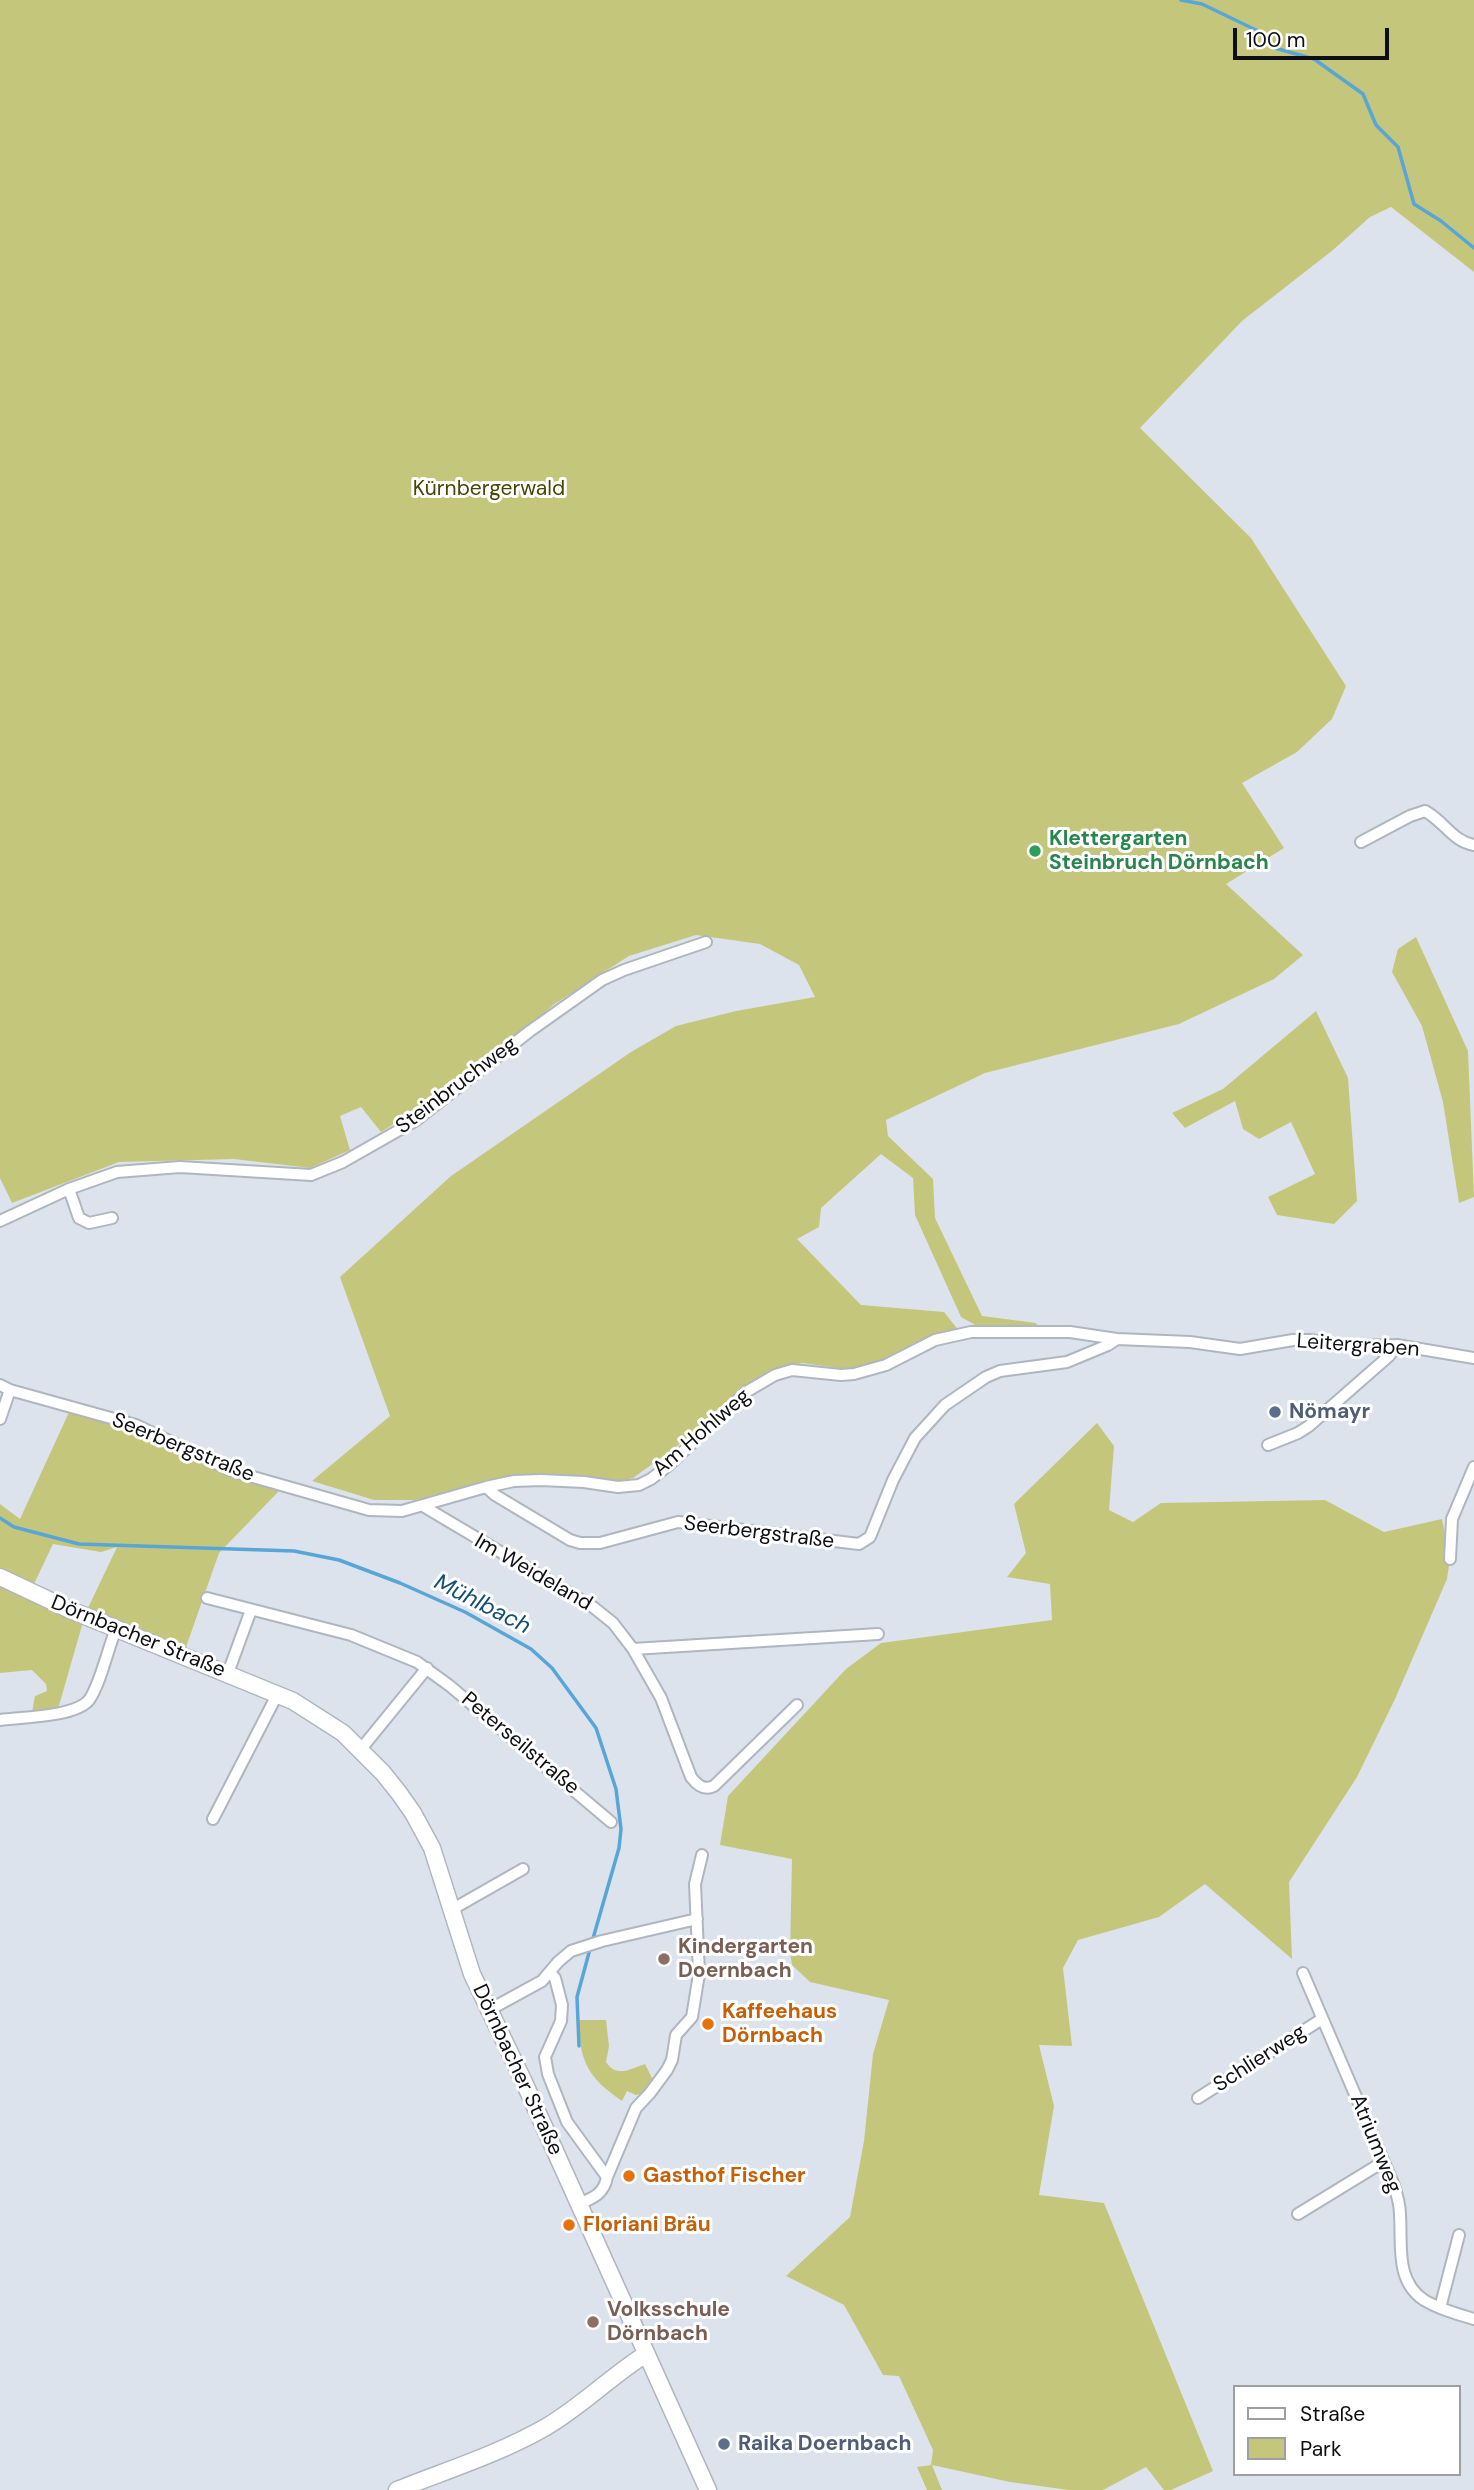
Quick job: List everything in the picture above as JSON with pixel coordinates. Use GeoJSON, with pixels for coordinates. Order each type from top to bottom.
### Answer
{"type":"FeatureCollection","features":[{"type":"Feature","properties":{"kind":"street"},"geometry":{"type":"LineString","coordinates":[[1361,842],[1425,811],[1434,816],[1462,843],[1474,845]]}},
{"type":"Feature","properties":{"kind":"street","name":"Steinbruchweg"},"geometry":{"type":"LineString","coordinates":[[0,1221],[69,1189],[117,1172],[180,1167],[311,1175],[342,1162],[415,1121],[530,1031],[602,981],[624,970],[706,942]]}},
{"type":"Feature","properties":{"kind":"street"},"geometry":{"type":"LineString","coordinates":[[69,1189],[79,1219],[89,1223],[111,1218]]}},
{"type":"Feature","properties":{"kind":"street","name":"Am Hohlweg"},"geometry":{"type":"LineString","coordinates":[[486,1487],[514,1481],[541,1480],[618,1487],[639,1485],[669,1465],[746,1392],[785,1371],[854,1374],[886,1365],[935,1340],[985,1330],[1070,1332],[1117,1339]]}},
{"type":"Feature","properties":{"kind":"street","name":"Leitergraben"},"geometry":{"type":"LineString","coordinates":[[1117,1339],[1190,1342],[1240,1349],[1293,1340],[1311,1340],[1343,1346],[1397,1345],[1474,1358]]}},
{"type":"Feature","properties":{"kind":"street","name":"Seerbergstraße"},"geometry":{"type":"LineString","coordinates":[[0,1419],[5,1387],[136,1425],[212,1462],[266,1482],[369,1510],[402,1511],[486,1487],[570,1540],[580,1543],[600,1543],[678,1522],[859,1544],[870,1537],[893,1480],[915,1438],[932,1417],[952,1400],[986,1377],[1000,1371],[1067,1362],[1117,1339]]}},
{"type":"Feature","properties":{"kind":"street"},"geometry":{"type":"LineString","coordinates":[[1268,1445],[1309,1426],[1389,1356],[1397,1345]]}},
{"type":"Feature","properties":{"kind":"street"},"geometry":{"type":"LineString","coordinates":[[1450,1559],[1452,1519],[1474,1467]]}},
{"type":"Feature","properties":{"kind":"street","name":"Im Weideland"},"geometry":{"type":"LineString","coordinates":[[423,1506],[593,1606],[613,1623],[633,1649],[661,1698],[696,1784],[704,1788],[714,1786],[797,1704]]}},
{"type":"Feature","properties":{"kind":"street","name":"Dörnbacher Straße"},"geometry":{"type":"LineString","coordinates":[[0,1577],[116,1629],[278,1693],[327,1721],[360,1749],[399,1793],[425,1835],[436,1861],[464,1953],[708,2490]]}},
{"type":"Feature","properties":{"kind":"street","name":"Peterseilstraße"},"geometry":{"type":"LineString","coordinates":[[207,1598],[351,1635],[396,1652],[427,1668],[611,1822]]}},
{"type":"Feature","properties":{"kind":"street"},"geometry":{"type":"LineString","coordinates":[[228,1673],[251,1610]]}},
{"type":"Feature","properties":{"kind":"street"},"geometry":{"type":"LineString","coordinates":[[0,1720],[60,1713],[82,1706],[94,1691],[116,1629]]}},
{"type":"Feature","properties":{"kind":"street"},"geometry":{"type":"LineString","coordinates":[[633,1649],[878,1634]]}},
{"type":"Feature","properties":{"kind":"street"},"geometry":{"type":"LineString","coordinates":[[360,1749],[427,1668]]}},
{"type":"Feature","properties":{"kind":"street"},"geometry":{"type":"LineString","coordinates":[[213,1819],[278,1693]]}},
{"type":"Feature","properties":{"kind":"street"},"geometry":{"type":"LineString","coordinates":[[579,2204],[600,2194],[606,2186],[607,2177],[636,2108],[667,2070],[672,2060],[676,2035],[692,2017],[699,1974],[695,1884],[702,1855]]}},
{"type":"Feature","properties":{"kind":"street"},"geometry":{"type":"LineString","coordinates":[[451,1910],[523,1869]]}},
{"type":"Feature","properties":{"kind":"street"},"geometry":{"type":"LineString","coordinates":[[489,2010],[536,1985],[562,1957],[583,1946],[697,1919]]}},
{"type":"Feature","properties":{"kind":"street"},"geometry":{"type":"LineString","coordinates":[[550,1973],[555,1978],[562,2005],[561,2021],[545,2057],[548,2074],[566,2122],[607,2177]]}},
{"type":"Feature","properties":{"kind":"street","name":"Atriumweg"},"geometry":{"type":"LineString","coordinates":[[1303,1973],[1398,2197],[1402,2262],[1406,2279],[1417,2295],[1440,2308],[1474,2319]]}},
{"type":"Feature","properties":{"kind":"street","name":"Schlierweg"},"geometry":{"type":"LineString","coordinates":[[1198,2098],[1322,2019]]}},
{"type":"Feature","properties":{"kind":"street"},"geometry":{"type":"LineString","coordinates":[[1298,2214],[1383,2162]]}},
{"type":"Feature","properties":{"kind":"street"},"geometry":{"type":"LineString","coordinates":[[1440,2308],[1460,2235]]}},
{"type":"Feature","properties":{"kind":"street"},"geometry":{"type":"LineString","coordinates":[[397,2490],[516,2443],[546,2427],[646,2354]]}},
{"type":"Feature","properties":{"kind":"green space","name":"Kürnbergerwald"},"geometry":{"type":"Polygon","coordinates":[[[0,0],[1474,0],[1474,272],[1391,207],[1370,217],[1333,250],[1242,321],[1140,428],[1251,538],[1346,686],[1332,719],[1297,752],[1242,783],[1284,848],[1226,884],[1303,955],[1274,979],[1179,1024],[985,1073],[886,1120],[888,1136],[933,1179],[935,1218],[982,1316],[1036,1323],[1038,1327],[977,1326],[961,1317],[915,1215],[913,1178],[881,1154],[821,1208],[819,1227],[797,1239],[861,1305],[944,1312],[960,1332],[868,1365],[845,1369],[802,1363],[767,1372],[676,1447],[633,1478],[620,1481],[530,1474],[415,1500],[374,1500],[312,1481],[390,1416],[340,1277],[451,1176],[631,1052],[676,1026],[736,1011],[815,997],[799,965],[760,944],[696,935],[629,956],[553,1005],[486,1065],[381,1132],[361,1107],[340,1116],[350,1150],[310,1168],[234,1159],[119,1162],[12,1203],[0,1178],[0,0]]]}},
{"type":"Feature","properties":{"kind":"green space"},"geometry":{"type":"Polygon","coordinates":[[[1416,937],[1468,1051],[1474,1197],[1459,1203],[1443,1102],[1422,1026],[1392,972],[1398,949],[1416,937]]]}},
{"type":"Feature","properties":{"kind":"green space"},"geometry":{"type":"Polygon","coordinates":[[[1316,1011],[1348,1078],[1357,1201],[1334,1224],[1277,1215],[1268,1197],[1315,1174],[1291,1122],[1259,1139],[1243,1129],[1235,1101],[1185,1128],[1172,1113],[1223,1089],[1316,1011]]]}},
{"type":"Feature","properties":{"kind":"green space"},"geometry":{"type":"Polygon","coordinates":[[[70,1410],[173,1446],[279,1491],[219,1553],[185,1650],[88,1608],[117,1547],[101,1552],[53,1544],[33,1586],[0,1569],[0,1504],[20,1519],[70,1410]]]}},
{"type":"Feature","properties":{"kind":"green space"},"geometry":{"type":"Polygon","coordinates":[[[1097,1423],[1114,1446],[1109,1510],[1133,1522],[1161,1503],[1325,1500],[1384,1532],[1442,1519],[1450,1559],[1447,1579],[1395,1699],[1357,1777],[1289,1882],[1292,1959],[1205,1884],[1159,1917],[1078,1940],[1063,1968],[1072,2046],[1039,2045],[1054,2106],[1039,2195],[1104,2203],[1213,2471],[1171,2490],[1164,2490],[1146,2467],[1103,2490],[1069,2490],[1010,2482],[932,2465],[942,2490],[927,2490],[917,2467],[931,2465],[933,2450],[899,2376],[883,2375],[844,2305],[786,2276],[850,2217],[864,2141],[873,2054],[889,2000],[810,1982],[792,1965],[790,1953],[792,1859],[720,1845],[728,1796],[846,1669],[881,1643],[1052,1620],[1050,1584],[1007,1577],[1026,1553],[1014,1504],[1097,1423]]]}},
{"type":"Feature","properties":{"kind":"green space"},"geometry":{"type":"Polygon","coordinates":[[[0,1583],[83,1622],[58,1709],[32,1712],[35,1696],[47,1691],[46,1684],[32,1670],[0,1673],[0,1583]]]}},
{"type":"Feature","properties":{"kind":"green space"},"geometry":{"type":"Polygon","coordinates":[[[579,2020],[606,2020],[609,2046],[606,2062],[619,2071],[645,2064],[653,2080],[647,2092],[636,2095],[627,2091],[622,2101],[593,2076],[581,2047],[579,2020]]]}},
{"type":"Feature","properties":{"kind":"waterway"},"geometry":{"type":"LineString","coordinates":[[1181,0],[1202,4],[1256,30],[1275,48],[1314,59],[1363,94],[1376,125],[1398,147],[1414,204],[1441,221],[1474,248]]}},
{"type":"Feature","properties":{"kind":"waterway","name":"Mühlbach"},"geometry":{"type":"LineString","coordinates":[[0,1518],[14,1527],[79,1544],[294,1551],[339,1560],[465,1612],[531,1649],[552,1668],[596,1728],[616,1789],[621,1829],[619,1848],[592,1942]]}},
{"type":"Feature","properties":{"kind":"waterway","name":"Mühlbach"},"geometry":{"type":"LineString","coordinates":[[579,2046],[577,1997],[590,1949]]}},
{"type":"Feature","properties":{"kind":"place","name":"Klettergarten Steinbruch Dörnbach"},"geometry":{"type":"Point","coordinates":[1035,851]}},
{"type":"Feature","properties":{"kind":"place","name":"Nömayr"},"geometry":{"type":"Point","coordinates":[1275,1412]}},
{"type":"Feature","properties":{"kind":"place","name":"Kindergarten Doernbach"},"geometry":{"type":"Point","coordinates":[664,1959]}},
{"type":"Feature","properties":{"kind":"place","name":"Kaffeehaus Dörnbach"},"geometry":{"type":"Point","coordinates":[708,2024]}},
{"type":"Feature","properties":{"kind":"place","name":"Gasthof Fischer"},"geometry":{"type":"Point","coordinates":[629,2176]}},
{"type":"Feature","properties":{"kind":"place","name":"Floriani Bräu"},"geometry":{"type":"Point","coordinates":[569,2225]}},
{"type":"Feature","properties":{"kind":"place","name":"Volksschule Dörnbach"},"geometry":{"type":"Point","coordinates":[593,2322]}},
{"type":"Feature","properties":{"kind":"place","name":"Raika Doernbach"},"geometry":{"type":"Point","coordinates":[724,2444]}}]}
